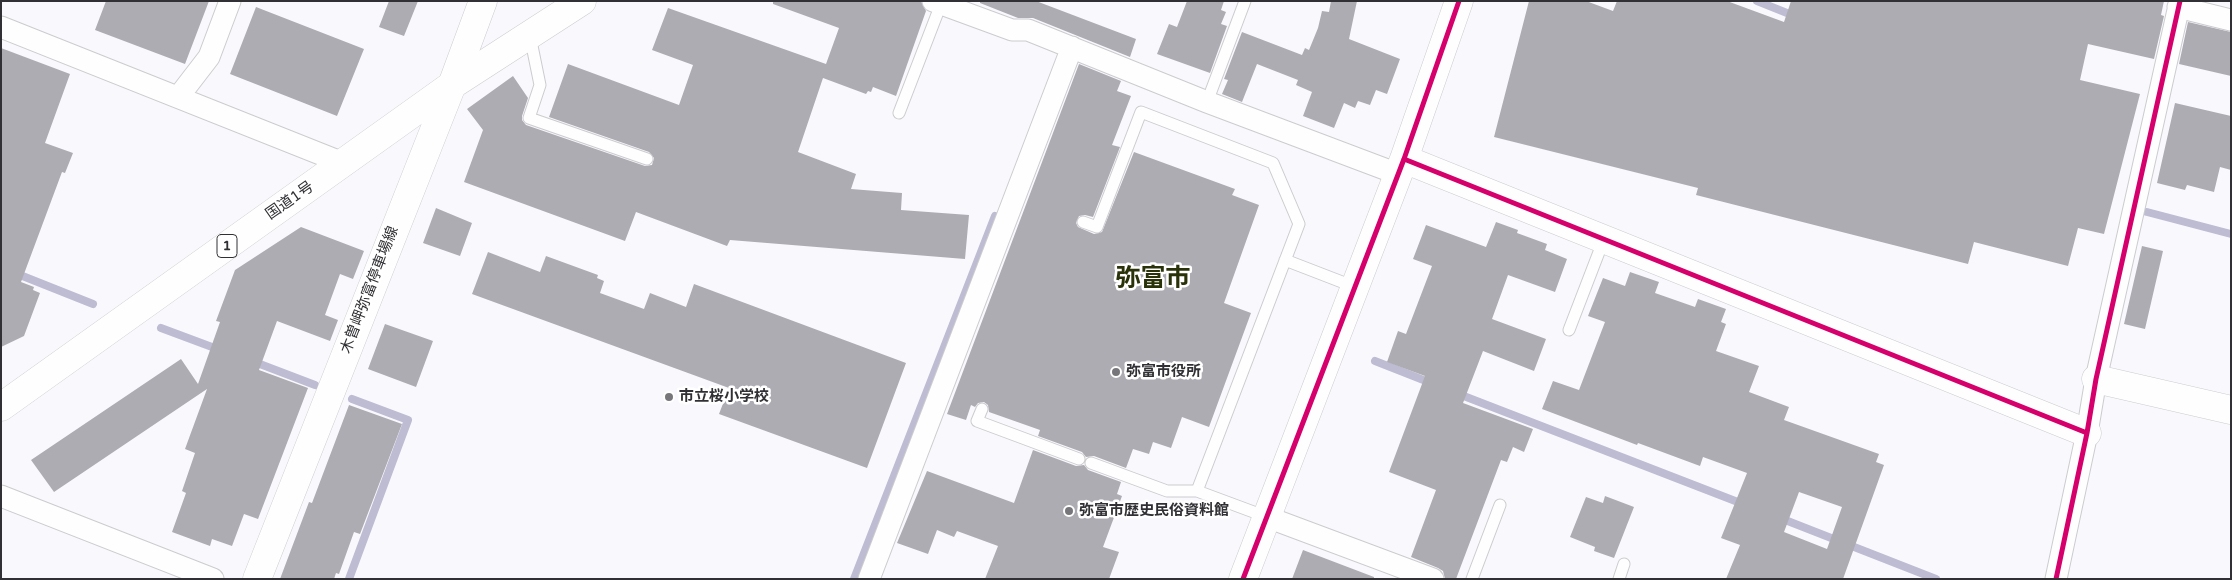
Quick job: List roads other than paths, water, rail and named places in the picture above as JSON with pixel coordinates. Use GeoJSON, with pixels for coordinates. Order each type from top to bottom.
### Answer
{"type":"FeatureCollection","features":[{"type":"Feature","properties":{"kind":"main road","name":"木曽岬弥富停車場線"},"geometry":{"type":"LineString","coordinates":[[257,579],[452,85],[483,1]]}},
{"type":"Feature","properties":{"kind":"main road","name":"国道1号"},"geometry":{"type":"LineString","coordinates":[[1,406],[452,85],[582,1]]}},
{"type":"Feature","properties":{"kind":"main road"},"geometry":{"type":"LineString","coordinates":[[1244,579],[1401,166],[1459,1]]}},
{"type":"Feature","properties":{"kind":"main road"},"geometry":{"type":"LineString","coordinates":[[1401,166],[1604,239],[2087,433]]}},
{"type":"Feature","properties":{"kind":"main road"},"geometry":{"type":"LineString","coordinates":[[2096,378],[2231,410]]}},
{"type":"Feature","properties":{"kind":"street"},"geometry":{"type":"LineString","coordinates":[[179,96],[209,57],[230,1]]}},
{"type":"Feature","properties":{"kind":"street"},"geometry":{"type":"LineString","coordinates":[[937,3],[1012,30],[1028,30],[1207,102],[1401,166]]}},
{"type":"Feature","properties":{"kind":"street"},"geometry":{"type":"LineString","coordinates":[[2056,579],[2087,433],[2096,378],[2179,4],[2231,20]]}},
{"type":"Feature","properties":{"kind":"street"},"geometry":{"type":"LineString","coordinates":[[1,27],[179,96],[343,163]]}},
{"type":"Feature","properties":{"kind":"street"},"geometry":{"type":"LineString","coordinates":[[869,579],[1072,48]]}},
{"type":"Feature","properties":{"kind":"street"},"geometry":{"type":"LineString","coordinates":[[1,496],[213,579]]}},
{"type":"Feature","properties":{"kind":"street"},"geometry":{"type":"LineString","coordinates":[[1267,517],[1433,579]]}},
{"type":"Feature","properties":{"kind":"lane"},"geometry":{"type":"LineString","coordinates":[[1207,102],[1245,1]]}},
{"type":"Feature","properties":{"kind":"lane"},"geometry":{"type":"LineString","coordinates":[[899,113],[937,3]]}},
{"type":"Feature","properties":{"kind":"lane"},"geometry":{"type":"LineString","coordinates":[[530,36],[540,85],[529,118],[648,159]]}},
{"type":"Feature","properties":{"kind":"lane"},"geometry":{"type":"LineString","coordinates":[[1083,222],[1097,227],[1141,112],[1273,164],[1299,224],[1197,492]]}},
{"type":"Feature","properties":{"kind":"lane"},"geometry":{"type":"LineString","coordinates":[[1569,330],[1604,239]]}},
{"type":"Feature","properties":{"kind":"lane"},"geometry":{"type":"LineString","coordinates":[[1285,260],[1355,287]]}},
{"type":"Feature","properties":{"kind":"lane"},"geometry":{"type":"LineString","coordinates":[[982,409],[978,421],[1079,459]]}},
{"type":"Feature","properties":{"kind":"lane"},"geometry":{"type":"LineString","coordinates":[[1091,463],[1167,492],[1197,492],[1267,517]]}},
{"type":"Feature","properties":{"kind":"lane"},"geometry":{"type":"LineString","coordinates":[[1472,579],[1500,505]]}},
{"type":"Feature","properties":{"kind":"lane"},"geometry":{"type":"LineString","coordinates":[[1619,579],[1624,564]]}},
{"type":"Feature","properties":{"kind":"waterway"},"geometry":{"type":"LineString","coordinates":[[1757,1],[1797,17]]}},
{"type":"Feature","properties":{"kind":"waterway"},"geometry":{"type":"LineString","coordinates":[[2147,212],[2231,234]]}},
{"type":"Feature","properties":{"kind":"waterway"},"geometry":{"type":"LineString","coordinates":[[854,579],[995,216]]}},
{"type":"Feature","properties":{"kind":"waterway"},"geometry":{"type":"LineString","coordinates":[[15,273],[93,304]]}},
{"type":"Feature","properties":{"kind":"waterway"},"geometry":{"type":"LineString","coordinates":[[161,328],[220,350]]}},
{"type":"Feature","properties":{"kind":"waterway"},"geometry":{"type":"LineString","coordinates":[[252,361],[315,385]]}},
{"type":"Feature","properties":{"kind":"waterway"},"geometry":{"type":"LineString","coordinates":[[1375,361],[1431,383]]}},
{"type":"Feature","properties":{"kind":"waterway"},"geometry":{"type":"LineString","coordinates":[[1456,393],[1743,504]]}},
{"type":"Feature","properties":{"kind":"waterway"},"geometry":{"type":"LineString","coordinates":[[349,579],[408,420],[352,399]]}},
{"type":"Feature","properties":{"kind":"waterway"},"geometry":{"type":"LineString","coordinates":[[1780,518],[1936,579]]}},
{"type":"Feature","properties":{"kind":"place","name":"弥富市役所"},"geometry":{"type":"Point","coordinates":[1116,372]}},
{"type":"Feature","properties":{"kind":"place","name":"市立桜小学校"},"geometry":{"type":"Point","coordinates":[669,397]}},
{"type":"Feature","properties":{"kind":"place","name":"弥富市歴史民俗資料館"},"geometry":{"type":"Point","coordinates":[1069,511]}},
{"type":"Feature","properties":{"kind":"district","name":"弥富市"},"geometry":{"type":"Point","coordinates":[1153,279]}}]}
